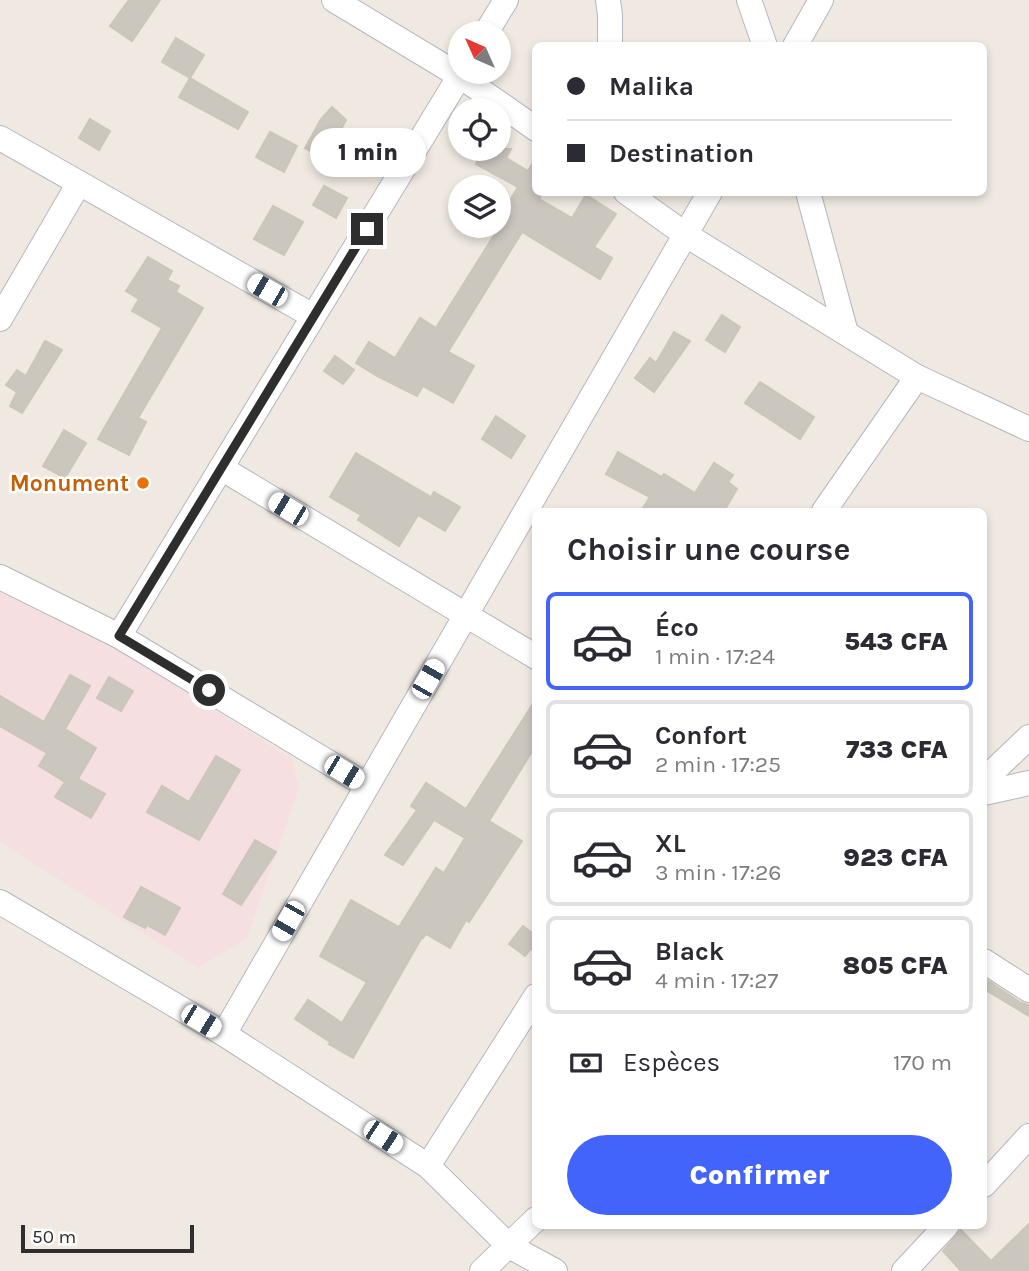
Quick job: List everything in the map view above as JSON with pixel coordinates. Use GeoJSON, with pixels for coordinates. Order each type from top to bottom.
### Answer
{"type":"FeatureCollection","features":[{"type":"Feature","properties":{"kind":"street"},"geometry":{"type":"LineString","coordinates":[[334,0],[448,66]]}},
{"type":"Feature","properties":{"kind":"street"},"geometry":{"type":"LineString","coordinates":[[493,21],[506,0]]}},
{"type":"Feature","properties":{"kind":"street"},"geometry":{"type":"LineString","coordinates":[[608,0],[610,42]]}},
{"type":"Feature","properties":{"kind":"street"},"geometry":{"type":"LineString","coordinates":[[749,0],[764,42]]}},
{"type":"Feature","properties":{"kind":"street"},"geometry":{"type":"LineString","coordinates":[[797,42],[821,0]]}},
{"type":"Feature","properties":{"kind":"street"},"geometry":{"type":"LineString","coordinates":[[119,636],[455,84]]}},
{"type":"Feature","properties":{"kind":"street"},"geometry":{"type":"LineString","coordinates":[[475,84],[532,126]]}},
{"type":"Feature","properties":{"kind":"street"},"geometry":{"type":"LineString","coordinates":[[0,138],[313,316]]}},
{"type":"Feature","properties":{"kind":"street"},"geometry":{"type":"LineString","coordinates":[[0,319],[79,183]]}},
{"type":"Feature","properties":{"kind":"street"},"geometry":{"type":"LineString","coordinates":[[632,196],[686,235],[918,377],[1029,429]]}},
{"type":"Feature","properties":{"kind":"street"},"geometry":{"type":"LineString","coordinates":[[224,1034],[708,196]]}},
{"type":"Feature","properties":{"kind":"street"},"geometry":{"type":"LineString","coordinates":[[809,196],[846,333]]}},
{"type":"Feature","properties":{"kind":"street"},"geometry":{"type":"LineString","coordinates":[[826,508],[918,377]]}},
{"type":"Feature","properties":{"kind":"street"},"geometry":{"type":"LineString","coordinates":[[221,468],[532,655]]}},
{"type":"Feature","properties":{"kind":"street"},"geometry":{"type":"LineString","coordinates":[[0,578],[119,636],[366,785]]}},
{"type":"Feature","properties":{"kind":"street"},"geometry":{"type":"LineString","coordinates":[[987,777],[1029,737]]}},
{"type":"Feature","properties":{"kind":"street"},"geometry":{"type":"LineString","coordinates":[[987,792],[1029,783]]}},
{"type":"Feature","properties":{"kind":"street"},"geometry":{"type":"LineString","coordinates":[[0,902],[224,1034],[428,1166],[509,1246],[555,1271]]}},
{"type":"Feature","properties":{"kind":"street"},"geometry":{"type":"LineString","coordinates":[[987,963],[1029,990]]}},
{"type":"Feature","properties":{"kind":"street"},"geometry":{"type":"LineString","coordinates":[[428,1166],[532,1002]]}},
{"type":"Feature","properties":{"kind":"street"},"geometry":{"type":"LineString","coordinates":[[987,1182],[1029,1136]]}},
{"type":"Feature","properties":{"kind":"street"},"geometry":{"type":"LineString","coordinates":[[482,1271],[532,1223]]}},
{"type":"Feature","properties":{"kind":"street"},"geometry":{"type":"LineString","coordinates":[[904,1271],[943,1229]]}},
{"type":"Feature","properties":{"kind":"shaded area"},"geometry":{"type":"Polygon","coordinates":[[[0,574],[292,759],[299,788],[247,938],[198,968],[0,842],[0,574]]]}},
{"type":"Feature","properties":{"kind":"building"},"geometry":{"type":"Polygon","coordinates":[[[129,0],[160,0],[132,41],[110,26],[129,0]]]}},
{"type":"Feature","properties":{"kind":"building"},"geometry":{"type":"Polygon","coordinates":[[[176,38],[204,55],[190,78],[162,62],[176,38]]]}},
{"type":"Feature","properties":{"kind":"building"},"geometry":{"type":"Polygon","coordinates":[[[190,78],[248,112],[238,129],[179,97],[190,78]]]}},
{"type":"Feature","properties":{"kind":"building"},"geometry":{"type":"Polygon","coordinates":[[[332,107],[346,120],[325,159],[305,148],[321,119],[332,107]]]}},
{"type":"Feature","properties":{"kind":"building"},"geometry":{"type":"Polygon","coordinates":[[[90,119],[110,131],[99,150],[79,138],[90,119]]]}},
{"type":"Feature","properties":{"kind":"building"},"geometry":{"type":"Polygon","coordinates":[[[270,132],[297,146],[284,172],[256,157],[270,132]]]}},
{"type":"Feature","properties":{"kind":"building"},"geometry":{"type":"Polygon","coordinates":[[[478,161],[511,161],[528,171],[532,164],[532,196],[541,196],[539,199],[572,218],[585,196],[616,214],[594,247],[612,258],[600,279],[522,232],[448,352],[474,366],[453,403],[423,386],[417,396],[356,363],[369,342],[395,358],[420,318],[436,328],[492,238],[511,238],[511,199],[518,187],[511,183],[511,175],[496,175],[476,164],[478,161]]]}},
{"type":"Feature","properties":{"kind":"building"},"geometry":{"type":"Polygon","coordinates":[[[324,186],[347,198],[336,218],[313,205],[324,186]]]}},
{"type":"Feature","properties":{"kind":"building"},"geometry":{"type":"Polygon","coordinates":[[[273,206],[303,222],[284,255],[254,239],[273,206]]]}},
{"type":"Feature","properties":{"kind":"building"},"geometry":{"type":"Polygon","coordinates":[[[148,257],[172,271],[167,280],[179,286],[176,292],[203,308],[138,418],[146,422],[129,455],[98,439],[162,328],[132,311],[139,299],[126,291],[148,257]]]}},
{"type":"Feature","properties":{"kind":"building"},"geometry":{"type":"Polygon","coordinates":[[[722,315],[740,327],[725,352],[706,340],[722,315]]]}},
{"type":"Feature","properties":{"kind":"building"},"geometry":{"type":"Polygon","coordinates":[[[674,332],[690,341],[654,392],[635,378],[650,358],[656,363],[674,332]]]}},
{"type":"Feature","properties":{"kind":"building"},"geometry":{"type":"Polygon","coordinates":[[[45,341],[62,350],[22,413],[10,406],[17,392],[6,385],[17,370],[26,376],[45,341]]]}},
{"type":"Feature","properties":{"kind":"building"},"geometry":{"type":"Polygon","coordinates":[[[335,356],[354,370],[343,384],[324,371],[335,356]]]}},
{"type":"Feature","properties":{"kind":"building"},"geometry":{"type":"Polygon","coordinates":[[[760,382],[814,417],[800,439],[745,403],[760,382]]]}},
{"type":"Feature","properties":{"kind":"building"},"geometry":{"type":"Polygon","coordinates":[[[496,416],[525,436],[511,458],[482,439],[496,416]]]}},
{"type":"Feature","properties":{"kind":"building"},"geometry":{"type":"Polygon","coordinates":[[[64,430],[86,443],[65,478],[43,466],[64,430]]]}},
{"type":"Feature","properties":{"kind":"building"},"geometry":{"type":"Polygon","coordinates":[[[618,452],[662,477],[664,474],[695,493],[714,463],[733,475],[728,482],[737,489],[726,508],[643,508],[650,497],[606,474],[618,452]]]}},
{"type":"Feature","properties":{"kind":"building"},"geometry":{"type":"Polygon","coordinates":[[[356,453],[431,497],[434,492],[460,507],[445,531],[418,515],[399,546],[358,520],[361,515],[330,497],[356,453]]]}},
{"type":"Feature","properties":{"kind":"building"},"geometry":{"type":"Polygon","coordinates":[[[70,675],[90,686],[65,729],[96,748],[78,779],[105,794],[91,818],[55,797],[65,782],[39,766],[47,753],[0,726],[0,696],[44,722],[70,675]]]}},
{"type":"Feature","properties":{"kind":"building"},"geometry":{"type":"Polygon","coordinates":[[[109,677],[133,691],[121,711],[97,698],[109,677]]]}},
{"type":"Feature","properties":{"kind":"building"},"geometry":{"type":"Polygon","coordinates":[[[532,705],[532,751],[489,821],[522,841],[469,922],[466,920],[450,948],[426,934],[422,937],[353,1058],[295,1019],[308,1000],[342,1023],[367,982],[320,956],[351,900],[399,927],[436,868],[444,873],[465,838],[434,820],[403,865],[385,855],[417,810],[411,806],[426,783],[466,809],[532,705]]]}},
{"type":"Feature","properties":{"kind":"building"},"geometry":{"type":"Polygon","coordinates":[[[216,756],[240,770],[199,840],[147,812],[162,786],[189,802],[216,756]]]}},
{"type":"Feature","properties":{"kind":"building"},"geometry":{"type":"Polygon","coordinates":[[[255,840],[276,852],[241,905],[223,894],[255,840]]]}},
{"type":"Feature","properties":{"kind":"building"},"geometry":{"type":"Polygon","coordinates":[[[141,887],[180,908],[165,935],[124,917],[141,887]]]}},
{"type":"Feature","properties":{"kind":"building"},"geometry":{"type":"Polygon","coordinates":[[[523,926],[532,933],[532,948],[525,956],[509,944],[523,926]]]}},
{"type":"Feature","properties":{"kind":"building"},"geometry":{"type":"Polygon","coordinates":[[[987,980],[1021,1003],[1029,1005],[1029,1016],[987,991],[987,980]]]}},
{"type":"Feature","properties":{"kind":"building"},"geometry":{"type":"Polygon","coordinates":[[[1029,1224],[1029,1271],[961,1271],[943,1251],[961,1230],[991,1261],[1029,1224]]]}},
{"type":"Feature","properties":{"kind":"place","name":"Monument"},"geometry":{"type":"Point","coordinates":[143,483]}},
{"type":"Feature","properties":{"kind":"route"},"geometry":{"type":"LineString","coordinates":[[209,690],[119,636],[367,229]]}}]}
